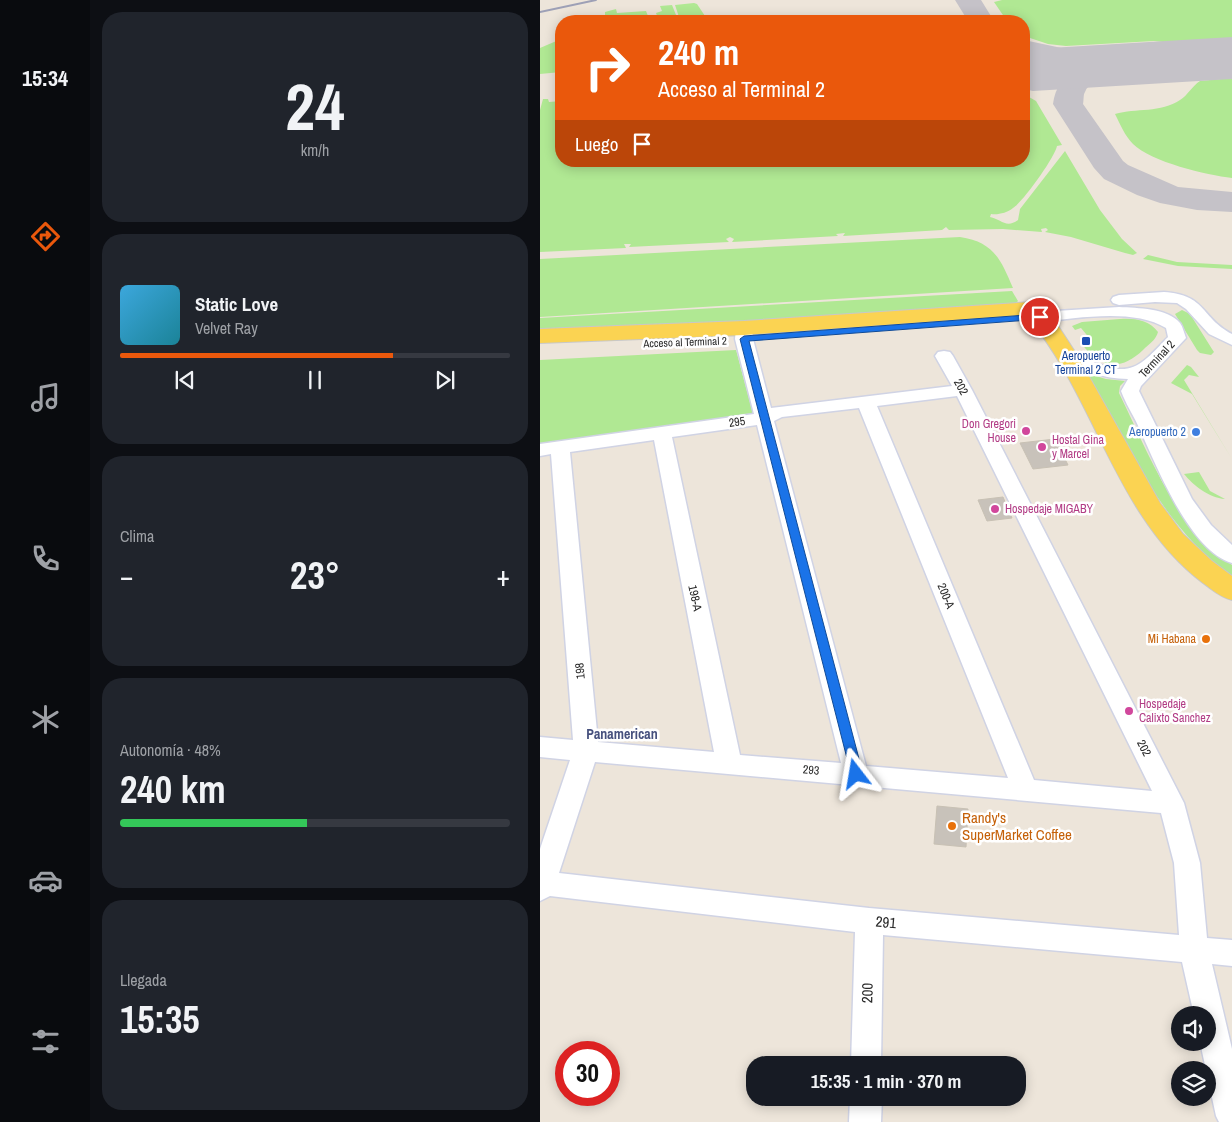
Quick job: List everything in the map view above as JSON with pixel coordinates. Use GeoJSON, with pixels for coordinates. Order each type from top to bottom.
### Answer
{"type":"FeatureCollection","features":[{"type":"Feature","properties":{"kind":"main road","name":"Acceso al Terminal 2"},"geometry":{"type":"LineString","coordinates":[[540,348],[1036,312]]}},
{"type":"Feature","properties":{"kind":"main road"},"geometry":{"type":"LineString","coordinates":[[1036,312],[1066,355],[1106,431],[1158,520],[1173,540],[1202,568],[1232,590]]}},
{"type":"Feature","properties":{"kind":"main road","name":"Acceso al Terminal 2"},"geometry":{"type":"LineString","coordinates":[[540,336],[744,333]]}},
{"type":"Feature","properties":{"kind":"street"},"geometry":{"type":"LineString","coordinates":[[1036,312],[1177,298],[1187,301],[1209,326],[1232,340]]}},
{"type":"Feature","properties":{"kind":"street","name":"Terminal 2"},"geometry":{"type":"LineString","coordinates":[[1036,312],[1131,311],[1163,318],[1176,328],[1177,338],[1131,387],[1132,395],[1173,483],[1193,518],[1208,536],[1232,556]]}},
{"type":"Feature","properties":{"kind":"street"},"geometry":{"type":"LineString","coordinates":[[744,333],[856,774]]}},
{"type":"Feature","properties":{"kind":"street"},"geometry":{"type":"LineString","coordinates":[[1066,355],[1090,367],[1113,374],[1136,373],[1150,367]]}},
{"type":"Feature","properties":{"kind":"street","name":"202"},"geometry":{"type":"LineString","coordinates":[[944,356],[963,390],[1171,802],[1187,863],[1194,950],[1232,1116]]}},
{"type":"Feature","properties":{"kind":"street","name":"295"},"geometry":{"type":"LineString","coordinates":[[550,448],[662,434],[766,418],[777,412],[963,390]]}},
{"type":"Feature","properties":{"kind":"street","name":"200-A"},"geometry":{"type":"LineString","coordinates":[[866,402],[1025,790]]}},
{"type":"Feature","properties":{"kind":"street","name":"198-A"},"geometry":{"type":"LineString","coordinates":[[662,434],[729,763]]}},
{"type":"Feature","properties":{"kind":"street","name":"198"},"geometry":{"type":"LineString","coordinates":[[540,885],[586,750],[550,448]]}},
{"type":"Feature","properties":{"kind":"street","name":"293"},"geometry":{"type":"LineString","coordinates":[[540,747],[1171,802]]}},
{"type":"Feature","properties":{"kind":"street","name":"291"},"geometry":{"type":"LineString","coordinates":[[540,885],[869,920],[1232,953]]}},
{"type":"Feature","properties":{"kind":"street","name":"200"},"geometry":{"type":"LineString","coordinates":[[866,1056],[869,920]]}},
{"type":"Feature","properties":{"kind":"street"},"geometry":{"type":"LineString","coordinates":[[865,1122],[866,1106]]}},
{"type":"Feature","properties":{"kind":"green space"},"geometry":{"type":"Polygon","coordinates":[[[1002,0],[1232,0],[1232,41],[1181,44],[1154,41],[1066,46],[1048,44],[1030,38],[1030,15],[1003,15],[994,2],[1002,0]]]}},
{"type":"Feature","properties":{"kind":"green space"},"geometry":{"type":"Polygon","coordinates":[[[697,4],[704,15],[678,15],[675,5],[697,4]]]}},
{"type":"Feature","properties":{"kind":"green space"},"geometry":{"type":"Polygon","coordinates":[[[672,5],[676,15],[657,15],[656,13],[662,11],[660,6],[672,5]]]}},
{"type":"Feature","properties":{"kind":"green space"},"geometry":{"type":"Polygon","coordinates":[[[616,9],[617,13],[646,11],[648,15],[605,15],[605,12],[616,9]]]}},
{"type":"Feature","properties":{"kind":"green space"},"geometry":{"type":"Polygon","coordinates":[[[555,42],[555,73],[540,74],[540,48],[555,42]]]}},
{"type":"Feature","properties":{"kind":"green space"},"geometry":{"type":"Polygon","coordinates":[[[1232,78],[1232,178],[1180,167],[1141,151],[1133,144],[1123,130],[1115,114],[1165,107],[1183,98],[1200,81],[1232,78]]]}},
{"type":"Feature","properties":{"kind":"green space"},"geometry":{"type":"Polygon","coordinates":[[[1030,98],[1036,101],[1062,145],[1057,146],[1045,169],[1018,204],[1008,211],[991,214],[990,217],[1007,224],[1018,220],[1020,209],[1065,151],[1100,210],[1122,239],[1137,253],[1133,255],[1071,237],[1045,232],[1048,230],[1046,228],[1041,229],[1042,232],[1003,229],[949,230],[946,227],[942,230],[843,236],[845,233],[836,234],[838,236],[732,242],[734,239],[730,237],[726,239],[729,242],[629,247],[631,244],[624,244],[626,248],[540,252],[540,110],[543,99],[548,99],[549,102],[555,102],[555,167],[1030,167],[1030,98]]]}},
{"type":"Feature","properties":{"kind":"green space"},"geometry":{"type":"Polygon","coordinates":[[[960,237],[972,239],[989,248],[1000,261],[1013,288],[540,317],[540,259],[960,237]]]}},
{"type":"Feature","properties":{"kind":"green space"},"geometry":{"type":"Polygon","coordinates":[[[1148,255],[1177,262],[1232,265],[1232,269],[1178,266],[1143,259],[1148,255]]]}},
{"type":"Feature","properties":{"kind":"green space"},"geometry":{"type":"Polygon","coordinates":[[[1012,291],[1018,301],[1015,304],[714,326],[540,332],[540,318],[1012,291]]]}},
{"type":"Feature","properties":{"kind":"green space"},"geometry":{"type":"Polygon","coordinates":[[[1182,310],[1190,314],[1214,352],[1211,355],[1200,353],[1197,350],[1175,314],[1182,310]]]}},
{"type":"Feature","properties":{"kind":"green space"},"geometry":{"type":"Polygon","coordinates":[[[1120,319],[1146,322],[1158,332],[1152,342],[1135,357],[1118,364],[1110,364],[1095,358],[1081,343],[1091,340],[1081,328],[1075,330],[1072,326],[1082,322],[1120,319]]]}},
{"type":"Feature","properties":{"kind":"green space"},"geometry":{"type":"Polygon","coordinates":[[[736,350],[753,414],[540,444],[540,360],[736,350]]]}},
{"type":"Feature","properties":{"kind":"green space"},"geometry":{"type":"Polygon","coordinates":[[[1187,365],[1199,377],[1189,375],[1184,380],[1232,459],[1192,394],[1171,383],[1187,365]]]}},
{"type":"Feature","properties":{"kind":"green space"},"geometry":{"type":"Polygon","coordinates":[[[1086,373],[1106,379],[1125,381],[1120,386],[1119,393],[1165,487],[1195,531],[1213,550],[1232,565],[1232,576],[1208,557],[1186,535],[1166,510],[1148,484],[1086,373]]]}},
{"type":"Feature","properties":{"kind":"green space"},"geometry":{"type":"Polygon","coordinates":[[[1199,472],[1210,491],[1225,499],[1213,496],[1202,490],[1184,474],[1199,472]]]}},
{"type":"Feature","properties":{"kind":"building"},"geometry":{"type":"Polygon","coordinates":[[[1055,439],[1068,465],[1033,469],[1020,443],[1055,439]]]}},
{"type":"Feature","properties":{"kind":"building","name":"Hospedaje MIGABY"},"geometry":{"type":"Polygon","coordinates":[[[1003,497],[1012,518],[987,521],[978,500],[1003,497]]]}},
{"type":"Feature","properties":{"kind":"building","name":"Randy's SuperMarket Coffee"},"geometry":{"type":"Polygon","coordinates":[[[937,806],[968,809],[966,847],[934,844],[937,806]]]}},
{"type":"Feature","properties":{"kind":"taxiway"},"geometry":{"type":"LineString","coordinates":[[968,0],[977,15]]}},
{"type":"Feature","properties":{"kind":"taxiway"},"geometry":{"type":"LineString","coordinates":[[1030,49],[1085,62],[1123,64]]}},
{"type":"Feature","properties":{"kind":"taxiway"},"geometry":{"type":"LineString","coordinates":[[1137,64],[1093,72],[1083,77],[1069,93],[1068,104],[1111,168],[1149,188],[1172,196],[1232,202]]}},
{"type":"Feature","properties":{"kind":"runway"},"geometry":{"type":"LineString","coordinates":[[1033,70],[1232,58]]}},
{"type":"Feature","properties":{"kind":"railway"},"geometry":{"type":"LineString","coordinates":[[540,12],[596,0]]}},
{"type":"Feature","properties":{"kind":"place","name":"Aeropuerto Terminal 2 CT"},"geometry":{"type":"Point","coordinates":[1086,341]}},
{"type":"Feature","properties":{"kind":"place","name":"Don Gregori House"},"geometry":{"type":"Point","coordinates":[1026,431]}},
{"type":"Feature","properties":{"kind":"place","name":"Aeropuerto 2"},"geometry":{"type":"Point","coordinates":[1196,432]}},
{"type":"Feature","properties":{"kind":"place","name":"Hostal Gina y Marcel"},"geometry":{"type":"Point","coordinates":[1042,447]}},
{"type":"Feature","properties":{"kind":"place","name":"Hospedaje MIGABY"},"geometry":{"type":"Point","coordinates":[995,509]}},
{"type":"Feature","properties":{"kind":"place","name":"Mi Habana"},"geometry":{"type":"Point","coordinates":[1206,639]}},
{"type":"Feature","properties":{"kind":"place","name":"Hospedaje Calixto Sanchez"},"geometry":{"type":"Point","coordinates":[1129,711]}},
{"type":"Feature","properties":{"kind":"place","name":"Randy's SuperMarket Coffee"},"geometry":{"type":"Point","coordinates":[952,826]}},
{"type":"Feature","properties":{"kind":"district","name":"Panamerican"},"geometry":{"type":"Point","coordinates":[622,734]}},
{"type":"Feature","properties":{"kind":"route"},"geometry":{"type":"LineString","coordinates":[[856,774],[766,418],[744,339],[1040,317]]}}]}
